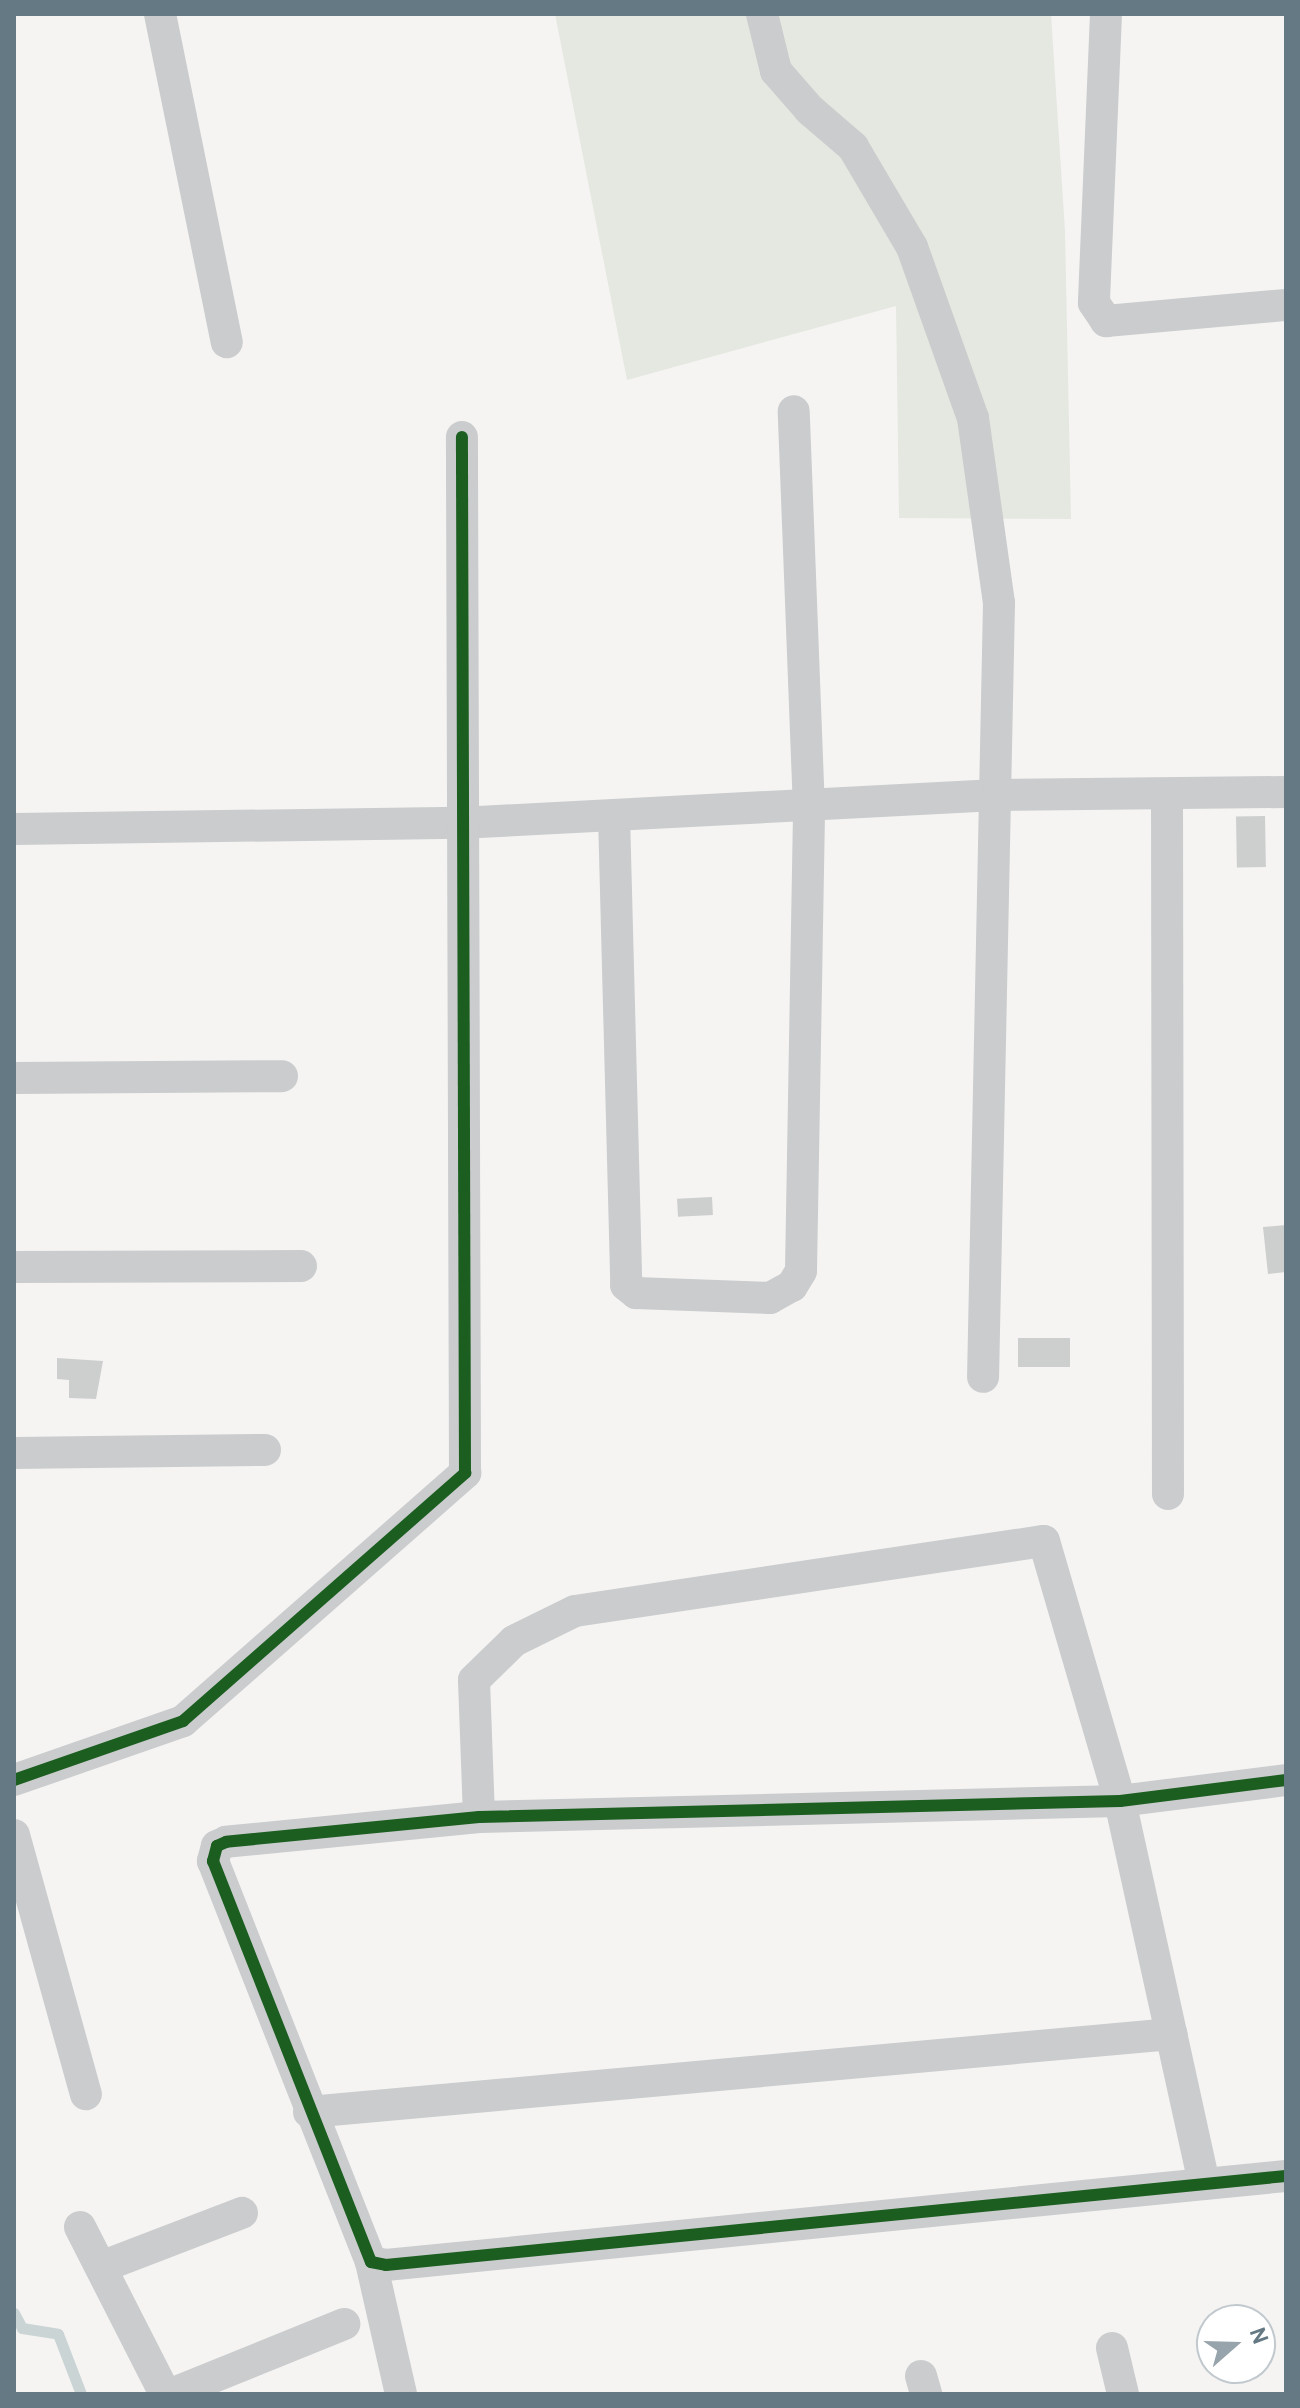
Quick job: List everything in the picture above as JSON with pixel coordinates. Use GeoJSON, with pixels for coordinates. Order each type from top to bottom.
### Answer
{"type":"FeatureCollection","features":[{"type":"Feature","properties":{"kind":"street"},"geometry":{"type":"LineString","coordinates":[[160,14],[227,342]]}},
{"type":"Feature","properties":{"kind":"street"},"geometry":{"type":"LineString","coordinates":[[762,14],[776,71],[810,110],[853,147],[912,247],[973,418],[999,603],[983,1377]]}},
{"type":"Feature","properties":{"kind":"street"},"geometry":{"type":"LineString","coordinates":[[1106,14],[1094,303],[1106,321],[1286,305]]}},
{"type":"Feature","properties":{"kind":"street"},"geometry":{"type":"LineString","coordinates":[[614,815],[626,1285],[636,1293],[770,1298],[792,1286],[801,1271],[809,805],[794,411]]}},
{"type":"Feature","properties":{"kind":"street"},"geometry":{"type":"LineString","coordinates":[[14,1780],[183,1721],[465,1473],[460,823],[462,437]]}},
{"type":"Feature","properties":{"kind":"street"},"geometry":{"type":"LineString","coordinates":[[14,829],[460,823],[996,795],[1286,792]]}},
{"type":"Feature","properties":{"kind":"street"},"geometry":{"type":"LineString","coordinates":[[1167,794],[1168,1494]]}},
{"type":"Feature","properties":{"kind":"street"},"geometry":{"type":"LineString","coordinates":[[14,1078],[282,1076]]}},
{"type":"Feature","properties":{"kind":"street"},"geometry":{"type":"LineString","coordinates":[[14,1267],[301,1266]]}},
{"type":"Feature","properties":{"kind":"street"},"geometry":{"type":"LineString","coordinates":[[14,1453],[265,1450]]}},
{"type":"Feature","properties":{"kind":"street"},"geometry":{"type":"LineString","coordinates":[[479,1817],[474,1680],[514,1641],[575,1611],[1044,1541],[1120,1801],[1204,2184]]}},
{"type":"Feature","properties":{"kind":"street"},"geometry":{"type":"LineString","coordinates":[[401,2394],[371,2262],[309,2112],[213,1853],[226,1842],[479,1817],[1120,1801],[1286,1780]]}},
{"type":"Feature","properties":{"kind":"street"},"geometry":{"type":"LineString","coordinates":[[14,1835],[86,2094]]}},
{"type":"Feature","properties":{"kind":"street"},"geometry":{"type":"LineString","coordinates":[[309,2112],[1171,2034]]}},
{"type":"Feature","properties":{"kind":"street"},"geometry":{"type":"LineString","coordinates":[[371,2262],[386,2265],[1286,2176]]}},
{"type":"Feature","properties":{"kind":"street"},"geometry":{"type":"LineString","coordinates":[[101,2267],[242,2213]]}},
{"type":"Feature","properties":{"kind":"street"},"geometry":{"type":"LineString","coordinates":[[80,2227],[165,2394]]}},
{"type":"Feature","properties":{"kind":"street"},"geometry":{"type":"LineString","coordinates":[[171,2394],[344,2324]]}},
{"type":"Feature","properties":{"kind":"street"},"geometry":{"type":"LineString","coordinates":[[1112,2348],[1123,2394]]}},
{"type":"Feature","properties":{"kind":"shaded area"},"geometry":{"type":"Polygon","coordinates":[[[555,14],[1051,14],[1065,231],[1071,519],[899,518],[896,306],[627,380],[555,14]]]}},
{"type":"Feature","properties":{"kind":"building"},"geometry":{"type":"Polygon","coordinates":[[[1265,816],[1266,867],[1237,867],[1236,817],[1265,816]]]}},
{"type":"Feature","properties":{"kind":"building"},"geometry":{"type":"Polygon","coordinates":[[[712,1197],[713,1215],[678,1217],[677,1199],[712,1197]]]}},
{"type":"Feature","properties":{"kind":"building"},"geometry":{"type":"Polygon","coordinates":[[[1286,1225],[1286,1272],[1268,1274],[1263,1227],[1286,1225]]]}},
{"type":"Feature","properties":{"kind":"building"},"geometry":{"type":"Polygon","coordinates":[[[1018,1338],[1070,1338],[1070,1367],[1018,1367],[1018,1338]]]}},
{"type":"Feature","properties":{"kind":"building"},"geometry":{"type":"Polygon","coordinates":[[[57,1358],[103,1361],[96,1399],[69,1398],[69,1380],[57,1379],[57,1358]]]}},
{"type":"Feature","properties":{"kind":"waterway"},"geometry":{"type":"LineString","coordinates":[[14,2313],[22,2328],[58,2334],[81,2394]]}},
{"type":"Feature","properties":{"kind":"cycle path"},"geometry":{"type":"LineString","coordinates":[[14,1780],[183,1721],[465,1473],[462,437]]}},
{"type":"Feature","properties":{"kind":"cycle path"},"geometry":{"type":"LineString","coordinates":[[1286,1780],[1120,1801],[479,1817],[226,1842],[217,1846],[213,1861],[371,2262],[386,2265],[1286,2176]]}}]}
